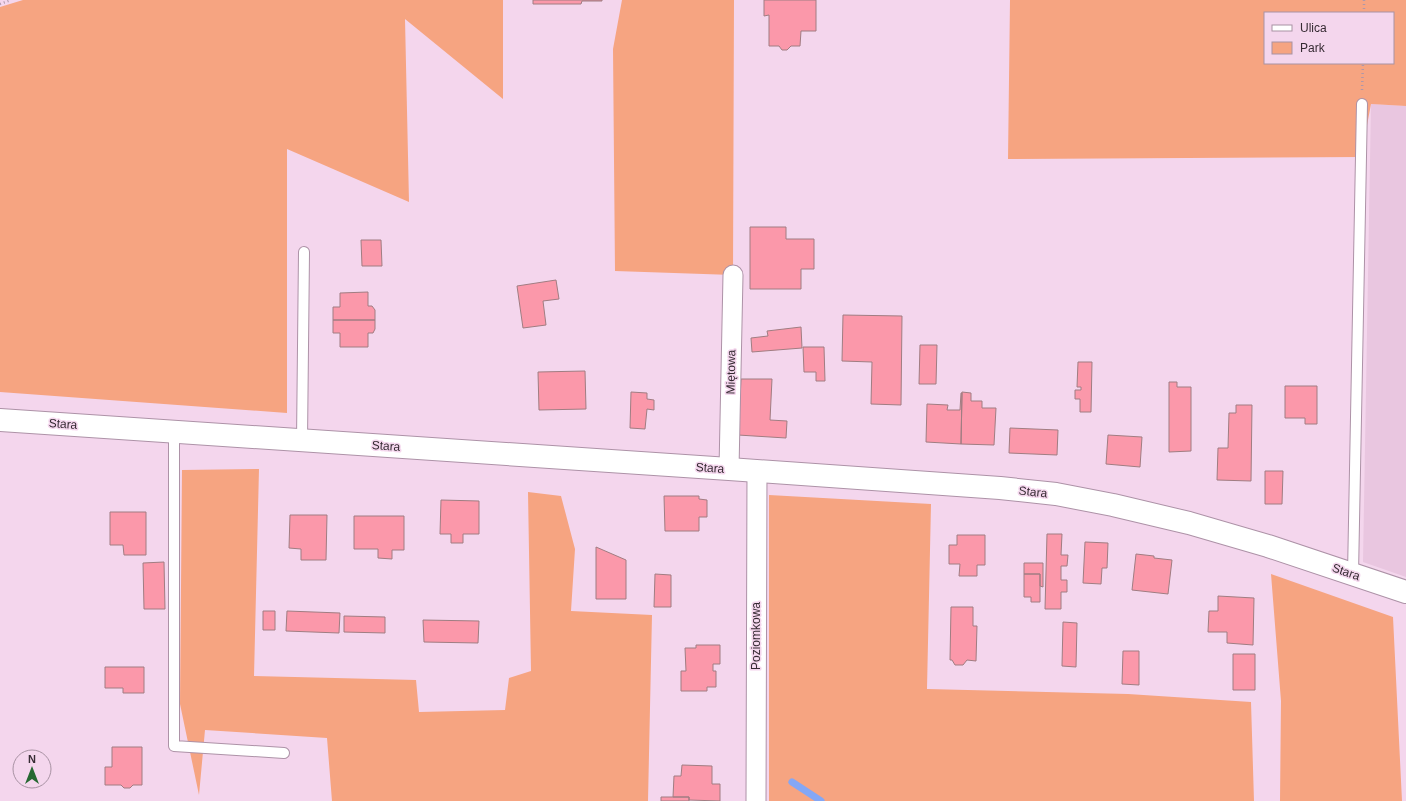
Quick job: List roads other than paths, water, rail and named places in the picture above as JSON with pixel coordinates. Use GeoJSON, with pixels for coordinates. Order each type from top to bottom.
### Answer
{"type":"FeatureCollection","features":[{"type":"Feature","properties":{"kind":"street","name":"Miętowa"},"geometry":{"type":"LineString","coordinates":[[729,469],[733,275]]}},
{"type":"Feature","properties":{"kind":"street","name":"Stara"},"geometry":{"type":"LineString","coordinates":[[0,420],[729,469],[1000,488],[1056,494],[1113,505],[1189,523],[1268,546],[1406,592]]}},
{"type":"Feature","properties":{"kind":"street","name":"Poziomkowa"},"geometry":{"type":"LineString","coordinates":[[756,801],[757,472]]}},
{"type":"Feature","properties":{"kind":"lane"},"geometry":{"type":"LineString","coordinates":[[1353,574],[1362,104]]}},
{"type":"Feature","properties":{"kind":"lane"},"geometry":{"type":"LineString","coordinates":[[302,441],[304,252]]}},
{"type":"Feature","properties":{"kind":"lane"},"geometry":{"type":"LineString","coordinates":[[174,432],[174,746],[284,753]]}},
{"type":"Feature","properties":{"kind":"waterway"},"geometry":{"type":"LineString","coordinates":[[792,782],[821,801]]}}]}
